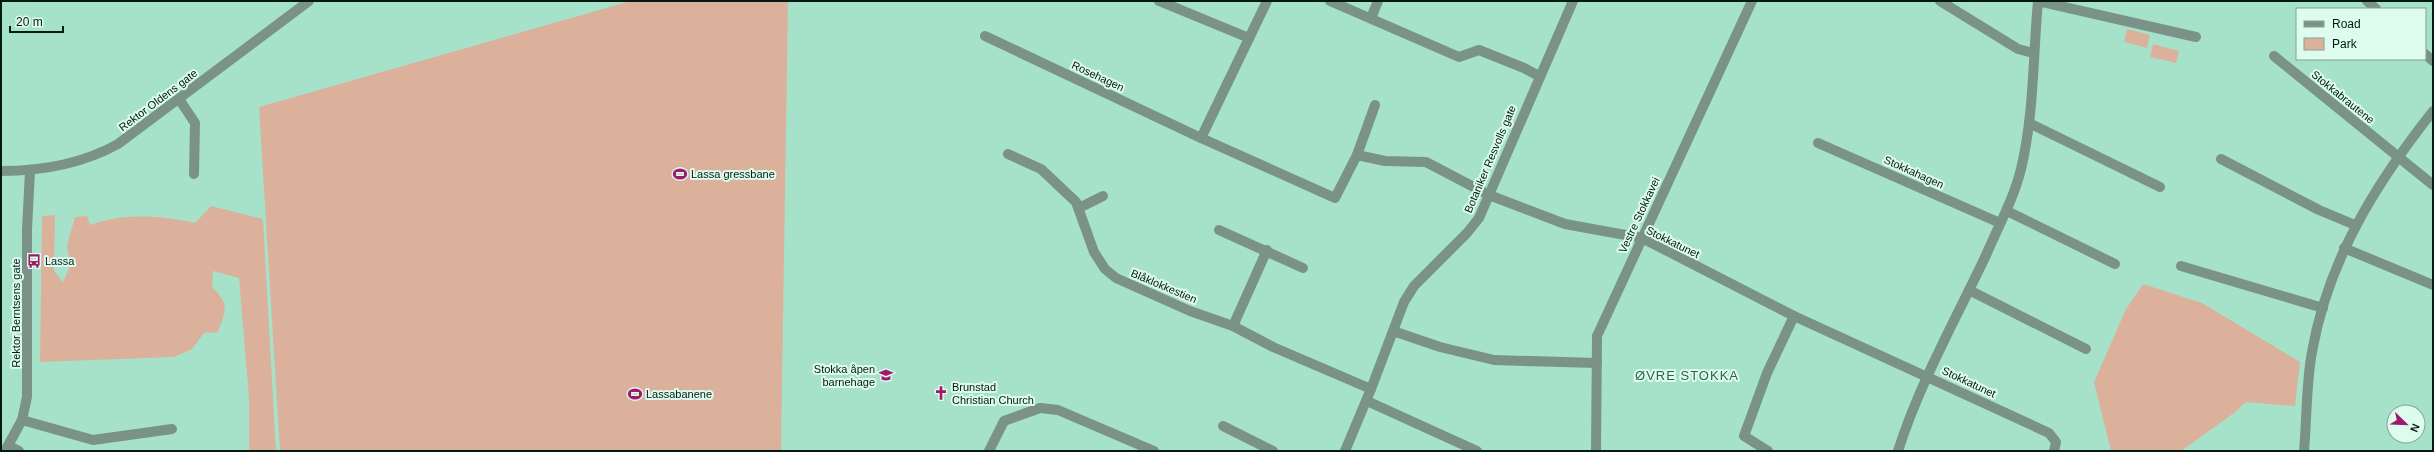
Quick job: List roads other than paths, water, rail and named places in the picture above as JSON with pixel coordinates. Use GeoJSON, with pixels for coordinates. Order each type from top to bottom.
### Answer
{"type":"FeatureCollection","features":[{"type":"Feature","properties":{"kind":"street","name":"Rektor Oldens gate"},"geometry":{"type":"LineString","coordinates":[[1,171],[30,171],[97,156],[118,144],[309,1]]}},
{"type":"Feature","properties":{"kind":"street"},"geometry":{"type":"LineString","coordinates":[[1158,1],[1249,38]]}},
{"type":"Feature","properties":{"kind":"street"},"geometry":{"type":"LineString","coordinates":[[1201,138],[1267,1]]}},
{"type":"Feature","properties":{"kind":"street"},"geometry":{"type":"LineString","coordinates":[[1330,1],[1459,57],[1479,50],[1524,68],[1539,76]]}},
{"type":"Feature","properties":{"kind":"street"},"geometry":{"type":"LineString","coordinates":[[1371,18],[1378,1]]}},
{"type":"Feature","properties":{"kind":"street","name":"Botaniker Resvolls gate"},"geometry":{"type":"LineString","coordinates":[[1345,451],[1367,401],[1404,302],[1414,286],[1467,233],[1479,218],[1539,76],[1573,1]]}},
{"type":"Feature","properties":{"kind":"street","name":"Vestre Stokkavei"},"geometry":{"type":"LineString","coordinates":[[1596,451],[1597,336],[1752,1]]}},
{"type":"Feature","properties":{"kind":"street"},"geometry":{"type":"LineString","coordinates":[[1940,1],[2018,49],[2033,53]]}},
{"type":"Feature","properties":{"kind":"street"},"geometry":{"type":"LineString","coordinates":[[1898,451],[1908,420],[1927,376],[2007,211],[2021,170],[2029,123],[2038,1],[2196,37]]}},
{"type":"Feature","properties":{"kind":"street"},"geometry":{"type":"LineString","coordinates":[[2367,1],[2375,8]]}},
{"type":"Feature","properties":{"kind":"street","name":"Rosehagen"},"geometry":{"type":"LineString","coordinates":[[984,36],[1201,138],[1335,198],[1357,155],[1375,104]]}},
{"type":"Feature","properties":{"kind":"street","name":"Stokkabrautene"},"geometry":{"type":"LineString","coordinates":[[2274,56],[2433,185]]}},
{"type":"Feature","properties":{"kind":"street"},"geometry":{"type":"LineString","coordinates":[[179,99],[195,123],[194,174]]}},
{"type":"Feature","properties":{"kind":"street"},"geometry":{"type":"LineString","coordinates":[[2304,451],[2312,352],[2323,308],[2344,248],[2355,225],[2397,156],[2433,111]]}},
{"type":"Feature","properties":{"kind":"street"},"geometry":{"type":"LineString","coordinates":[[2029,123],[2160,187]]}},
{"type":"Feature","properties":{"kind":"street","name":"Stokkahagen"},"geometry":{"type":"LineString","coordinates":[[1818,143],[2000,223]]}},
{"type":"Feature","properties":{"kind":"street","name":"Blåklokkestien"},"geometry":{"type":"LineString","coordinates":[[1008,154],[1041,169],[1063,188],[1079,208],[1094,252],[1105,268],[1116,278],[1190,311],[1233,326],[1273,347],[1371,389]]}},
{"type":"Feature","properties":{"kind":"street"},"geometry":{"type":"LineString","coordinates":[[1357,155],[1385,161],[1426,162],[1489,196]]}},
{"type":"Feature","properties":{"kind":"street"},"geometry":{"type":"LineString","coordinates":[[2221,159],[2319,210],[2355,225]]}},
{"type":"Feature","properties":{"kind":"street","name":"Rektor Berntsens gate"},"geometry":{"type":"LineString","coordinates":[[7,448],[22,420],[27,397],[29,353],[27,229],[30,171]]}},
{"type":"Feature","properties":{"kind":"street"},"geometry":{"type":"LineString","coordinates":[[1079,208],[1103,196]]}},
{"type":"Feature","properties":{"kind":"street","name":"Stokkatunet"},"geometry":{"type":"LineString","coordinates":[[1489,196],[1565,224],[1642,238],[1794,316],[2049,433],[2058,446]]}},
{"type":"Feature","properties":{"kind":"street"},"geometry":{"type":"LineString","coordinates":[[2007,211],[2115,264]]}},
{"type":"Feature","properties":{"kind":"street"},"geometry":{"type":"LineString","coordinates":[[1219,230],[1267,250],[1303,268]]}},
{"type":"Feature","properties":{"kind":"street"},"geometry":{"type":"LineString","coordinates":[[2344,248],[2433,285]]}},
{"type":"Feature","properties":{"kind":"street"},"geometry":{"type":"LineString","coordinates":[[1233,326],[1267,250]]}},
{"type":"Feature","properties":{"kind":"street"},"geometry":{"type":"LineString","coordinates":[[2181,266],[2323,308]]}},
{"type":"Feature","properties":{"kind":"street"},"geometry":{"type":"LineString","coordinates":[[1969,290],[2086,349]]}},
{"type":"Feature","properties":{"kind":"street"},"geometry":{"type":"LineString","coordinates":[[1768,451],[1744,436],[1767,373],[1794,316]]}},
{"type":"Feature","properties":{"kind":"street"},"geometry":{"type":"LineString","coordinates":[[1393,331],[1440,347],[1494,360],[1597,363]]}},
{"type":"Feature","properties":{"kind":"street"},"geometry":{"type":"LineString","coordinates":[[1367,401],[1477,451]]}},
{"type":"Feature","properties":{"kind":"street"},"geometry":{"type":"LineString","coordinates":[[989,451],[1004,421],[1040,408],[1058,410],[1154,451]]}},
{"type":"Feature","properties":{"kind":"street"},"geometry":{"type":"LineString","coordinates":[[22,420],[93,440],[172,429]]}},
{"type":"Feature","properties":{"kind":"street"},"geometry":{"type":"LineString","coordinates":[[1223,426],[1273,451]]}},
{"type":"Feature","properties":{"kind":"street"},"geometry":{"type":"LineString","coordinates":[[7,448],[19,451]]}},
{"type":"Feature","properties":{"kind":"place","name":"Lassa gressbane"},"geometry":{"type":"Point","coordinates":[680,174]}},
{"type":"Feature","properties":{"kind":"place","name":"Lassa"},"geometry":{"type":"Point","coordinates":[34,261]}},
{"type":"Feature","properties":{"kind":"place","name":"Stokka åpen barnehage"},"geometry":{"type":"Point","coordinates":[886,375]}},
{"type":"Feature","properties":{"kind":"place","name":"Brunstad Christian Church"},"geometry":{"type":"Point","coordinates":[941,393]}},
{"type":"Feature","properties":{"kind":"place","name":"Lassabanene"},"geometry":{"type":"Point","coordinates":[635,394]}},
{"type":"Feature","properties":{"kind":"district","name":"ØVRE STOKKA"},"geometry":{"type":"Point","coordinates":[1687,375]}}]}
